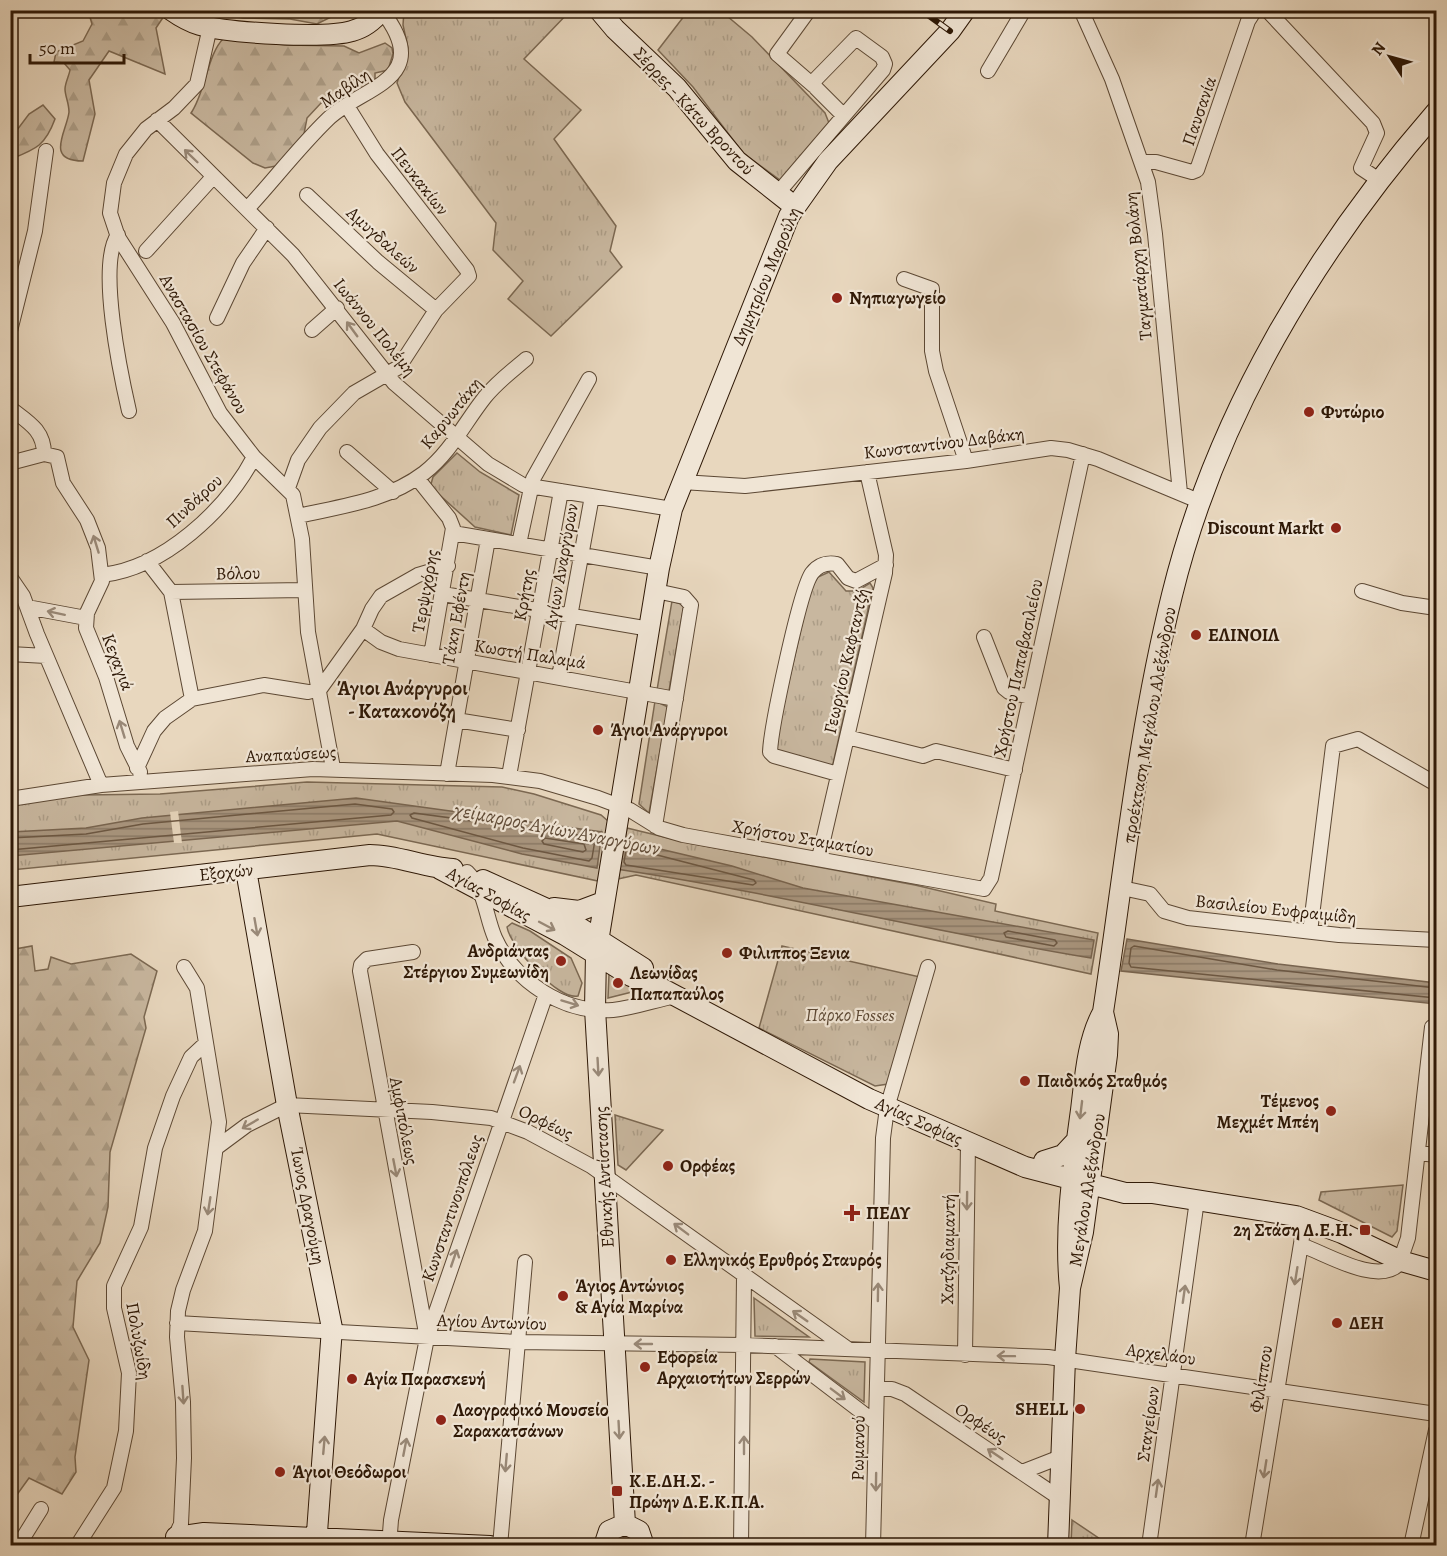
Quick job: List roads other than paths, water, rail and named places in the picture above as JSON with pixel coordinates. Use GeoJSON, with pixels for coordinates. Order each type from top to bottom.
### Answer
{"type":"FeatureCollection","features":[{"type":"Feature","properties":{"kind":"main road"},"geometry":{"type":"LineString","coordinates":[[171,10],[191,21],[210,27],[337,34],[363,27],[382,11]]}},
{"type":"Feature","properties":{"kind":"main road","name":"Σέρρες - Κάτω Βροντού"},"geometry":{"type":"LineString","coordinates":[[599,10],[615,29],[677,88],[737,161],[794,206]]}},
{"type":"Feature","properties":{"kind":"main road","name":"Δημητρίου Μαρούλη"},"geometry":{"type":"LineString","coordinates":[[605,893],[659,568],[672,509],[772,252],[794,206],[828,161],[950,31],[965,10]]}},
{"type":"Feature","properties":{"kind":"main road","name":"προέκταση Μεγάλου Αλεξάνδρου"},"geometry":{"type":"LineString","coordinates":[[1104,1004],[1155,666],[1172,593],[1201,502],[1239,411],[1285,321],[1318,265],[1379,180],[1437,112]]}},
{"type":"Feature","properties":{"kind":"main road","name":"Εξοχών"},"geometry":{"type":"LineString","coordinates":[[10,897],[370,855],[394,857],[440,869]]}},
{"type":"Feature","properties":{"kind":"main road","name":"Αγίας Σοφίας"},"geometry":{"type":"LineString","coordinates":[[440,869],[467,872],[544,906],[597,946],[631,976],[669,992],[887,1108],[968,1143],[1005,1156],[1025,1167],[1082,1177]]}},
{"type":"Feature","properties":{"kind":"main road","name":"Αγίας Σοφίας"},"geometry":{"type":"LineString","coordinates":[[440,869],[481,892],[597,946]]}},
{"type":"Feature","properties":{"kind":"main road","name":"Ίωνος Δραγούμη"},"geometry":{"type":"LineString","coordinates":[[246,870],[287,1106],[332,1334],[316,1542]]}},
{"type":"Feature","properties":{"kind":"main road"},"geometry":{"type":"LineString","coordinates":[[544,906],[579,911],[605,893]]}},
{"type":"Feature","properties":{"kind":"main road"},"geometry":{"type":"LineString","coordinates":[[597,946],[605,893]]}},
{"type":"Feature","properties":{"kind":"main road","name":"Εθνικής Αντίστασης"},"geometry":{"type":"LineString","coordinates":[[597,946],[595,1009],[625,1524]]}},
{"type":"Feature","properties":{"kind":"main road","name":"Μεγάλου Αλεξάνδρου"},"geometry":{"type":"LineString","coordinates":[[1082,1177],[1077,1140],[1090,1051],[1104,1004]]}},
{"type":"Feature","properties":{"kind":"main road","name":"Μεγάλου Αλεξάνδρου"},"geometry":{"type":"LineString","coordinates":[[1058,1545],[1070,1288],[1082,1177],[1108,1044],[1104,1004]]}},
{"type":"Feature","properties":{"kind":"main road"},"geometry":{"type":"LineString","coordinates":[[1044,1161],[1063,1155],[1077,1140]]}},
{"type":"Feature","properties":{"kind":"main road","name":"Αγίας Σοφίας"},"geometry":{"type":"LineString","coordinates":[[1005,1156],[1028,1157],[1044,1161],[1131,1194],[1152,1193],[1305,1219],[1401,1261],[1437,1271]]}},
{"type":"Feature","properties":{"kind":"main road"},"geometry":{"type":"LineString","coordinates":[[604,1545],[609,1530],[625,1524],[639,1531],[644,1545]]}},
{"type":"Feature","properties":{"kind":"main road"},"geometry":{"type":"LineString","coordinates":[[177,1541],[198,1533],[316,1542],[490,1545]]}},
{"type":"Feature","properties":{"kind":"street"},"geometry":{"type":"LineString","coordinates":[[808,10],[777,54],[843,115]]}},
{"type":"Feature","properties":{"kind":"street"},"geometry":{"type":"LineString","coordinates":[[988,70],[1024,10]]}},
{"type":"Feature","properties":{"kind":"street","name":"Ταγματάρχη Βολάνη"},"geometry":{"type":"LineString","coordinates":[[1082,10],[1112,79],[1142,162],[1152,208],[1180,493]]}},
{"type":"Feature","properties":{"kind":"street","name":"Παυσανία"},"geometry":{"type":"LineString","coordinates":[[1142,162],[1156,162],[1192,172],[1197,170],[1248,21],[1255,10]]}},
{"type":"Feature","properties":{"kind":"street"},"geometry":{"type":"LineString","coordinates":[[1268,10],[1373,123],[1377,133],[1361,168],[1379,180]]}},
{"type":"Feature","properties":{"kind":"street","name":"Μαβίλη"},"geometry":{"type":"LineString","coordinates":[[247,209],[327,120],[381,85],[397,65],[400,51],[399,39],[382,11]]}},
{"type":"Feature","properties":{"kind":"street","name":"Αναστασίου Στεφάνου"},"geometry":{"type":"LineString","coordinates":[[210,27],[197,84],[174,108],[156,120],[129,149],[119,167],[110,208],[118,235],[181,337],[212,401],[254,458],[293,495],[298,516],[308,632],[333,768]]}},
{"type":"Feature","properties":{"kind":"street"},"geometry":{"type":"LineString","coordinates":[[777,194],[881,73],[885,64],[882,57],[854,39],[814,79],[814,86]]}},
{"type":"Feature","properties":{"kind":"street","name":"Πευκακίων"},"geometry":{"type":"LineString","coordinates":[[347,106],[373,149],[469,275],[466,282],[436,310]]}},
{"type":"Feature","properties":{"kind":"street","name":"Ιωάννου Πολέμη"},"geometry":{"type":"LineString","coordinates":[[156,120],[293,255],[337,308],[387,375],[501,474],[530,486],[672,509]]}},
{"type":"Feature","properties":{"kind":"street"},"geometry":{"type":"LineString","coordinates":[[10,331],[14,301],[35,231],[46,151]]}},
{"type":"Feature","properties":{"kind":"street"},"geometry":{"type":"LineString","coordinates":[[146,251],[213,177]]}},
{"type":"Feature","properties":{"kind":"street","name":"Αμυγδαλεών"},"geometry":{"type":"LineString","coordinates":[[307,195],[378,262],[436,310]]}},
{"type":"Feature","properties":{"kind":"street"},"geometry":{"type":"LineString","coordinates":[[217,318],[243,263],[267,228]]}},
{"type":"Feature","properties":{"kind":"street"},"geometry":{"type":"LineString","coordinates":[[118,235],[112,252],[112,317],[116,353],[129,411]]}},
{"type":"Feature","properties":{"kind":"street"},"geometry":{"type":"LineString","coordinates":[[904,279],[932,289],[932,351],[936,371],[966,461]]}},
{"type":"Feature","properties":{"kind":"street"},"geometry":{"type":"LineString","coordinates":[[312,330],[337,308]]}},
{"type":"Feature","properties":{"kind":"street"},"geometry":{"type":"LineString","coordinates":[[288,488],[302,453],[320,428],[354,393],[387,375],[406,359],[436,310]]}},
{"type":"Feature","properties":{"kind":"street","name":"Καρυωτάκη"},"geometry":{"type":"LineString","coordinates":[[298,516],[372,500],[393,492],[417,478],[457,438],[491,390],[526,359]]}},
{"type":"Feature","properties":{"kind":"street"},"geometry":{"type":"LineString","coordinates":[[519,544],[530,486],[589,379]]}},
{"type":"Feature","properties":{"kind":"street"},"geometry":{"type":"LineString","coordinates":[[10,408],[43,438],[44,454]]}},
{"type":"Feature","properties":{"kind":"street","name":"Κωνσταντίνου Δαβάκη"},"geometry":{"type":"LineString","coordinates":[[682,482],[745,486],[966,461],[1048,448],[1083,454],[1201,502]]}},
{"type":"Feature","properties":{"kind":"street"},"geometry":{"type":"LineString","coordinates":[[347,452],[393,492]]}},
{"type":"Feature","properties":{"kind":"street"},"geometry":{"type":"LineString","coordinates":[[10,463],[44,454],[54,456],[60,462],[63,483],[93,534],[102,574]]}},
{"type":"Feature","properties":{"kind":"street","name":"Χρήστου Παπαβασιλείου"},"geometry":{"type":"LineString","coordinates":[[986,888],[991,878],[1083,454]]}},
{"type":"Feature","properties":{"kind":"street","name":"Πινδάρου"},"geometry":{"type":"LineString","coordinates":[[102,574],[128,569],[147,561],[184,536],[218,509],[241,481],[254,458]]}},
{"type":"Feature","properties":{"kind":"street","name":"Γεωργίου Καφταντζή"},"geometry":{"type":"LineString","coordinates":[[819,858],[886,565],[867,472]]}},
{"type":"Feature","properties":{"kind":"street"},"geometry":{"type":"LineString","coordinates":[[417,478],[449,518],[453,533],[659,568]]}},
{"type":"Feature","properties":{"kind":"street","name":"Κρήτης"},"geometry":{"type":"LineString","coordinates":[[509,776],[561,491]]}},
{"type":"Feature","properties":{"kind":"street","name":"Αγίων Αναργύρων"},"geometry":{"type":"LineString","coordinates":[[559,677],[592,496]]}},
{"type":"Feature","properties":{"kind":"street","name":"Τερψιχόρης"},"geometry":{"type":"LineString","coordinates":[[431,655],[453,533]]}},
{"type":"Feature","properties":{"kind":"street","name":"Τάκη Εφέντη"},"geometry":{"type":"LineString","coordinates":[[447,774],[488,539]]}},
{"type":"Feature","properties":{"kind":"street"},"geometry":{"type":"LineString","coordinates":[[147,561],[171,592],[192,699]]}},
{"type":"Feature","properties":{"kind":"street"},"geometry":{"type":"LineString","coordinates":[[838,774],[774,756],[770,752],[786,673],[806,586],[815,570],[824,564],[837,564],[848,578],[856,581],[886,565]]}},
{"type":"Feature","properties":{"kind":"street"},"geometry":{"type":"LineString","coordinates":[[137,768],[154,731],[165,718],[192,699],[264,685],[305,692],[318,690],[363,629],[374,605],[384,594],[426,571],[448,566]]}},
{"type":"Feature","properties":{"kind":"street","name":"Κεχαγιά"},"geometry":{"type":"LineString","coordinates":[[102,574],[86,618],[86,629],[106,677],[127,746],[137,768],[147,781]]}},
{"type":"Feature","properties":{"kind":"street"},"geometry":{"type":"LineString","coordinates":[[10,577],[21,592],[101,785]]}},
{"type":"Feature","properties":{"kind":"street","name":"Βόλου"},"geometry":{"type":"LineString","coordinates":[[171,592],[304,591]]}},
{"type":"Feature","properties":{"kind":"street"},"geometry":{"type":"LineString","coordinates":[[655,826],[690,604],[684,597],[656,591]]}},
{"type":"Feature","properties":{"kind":"street"},"geometry":{"type":"LineString","coordinates":[[1362,591],[1412,605],[1437,608]]}},
{"type":"Feature","properties":{"kind":"street"},"geometry":{"type":"LineString","coordinates":[[443,594],[650,629]]}},
{"type":"Feature","properties":{"kind":"street"},"geometry":{"type":"LineString","coordinates":[[27,607],[86,618]]}},
{"type":"Feature","properties":{"kind":"street","name":"Κωστή Παλαμά"},"geometry":{"type":"LineString","coordinates":[[363,629],[379,641],[394,648],[676,699]]}},
{"type":"Feature","properties":{"kind":"street"},"geometry":{"type":"LineString","coordinates":[[984,637],[1004,688],[1030,697]]}},
{"type":"Feature","properties":{"kind":"street"},"geometry":{"type":"LineString","coordinates":[[10,654],[46,656]]}},
{"type":"Feature","properties":{"kind":"street"},"geometry":{"type":"LineString","coordinates":[[456,720],[518,730]]}},
{"type":"Feature","properties":{"kind":"street"},"geometry":{"type":"LineString","coordinates":[[847,737],[923,756],[936,751],[1015,770]]}},
{"type":"Feature","properties":{"kind":"street"},"geometry":{"type":"LineString","coordinates":[[1310,932],[1333,746],[1358,739],[1437,784]]}},
{"type":"Feature","properties":{"kind":"street","name":"Αναπαύσεως"},"geometry":{"type":"LineString","coordinates":[[10,799],[101,785],[333,768],[509,776],[549,783],[618,812]]}},
{"type":"Feature","properties":{"kind":"street","name":"Χρήστου Σταματίου"},"geometry":{"type":"LineString","coordinates":[[618,812],[683,835],[986,888]]}},
{"type":"Feature","properties":{"kind":"street"},"geometry":{"type":"LineString","coordinates":[[467,872],[481,892],[489,923],[498,944],[529,982],[546,994],[595,1009],[620,1009],[669,992]]}},
{"type":"Feature","properties":{"kind":"street","name":"Βασιλείου Ευφραιμίδη"},"geometry":{"type":"LineString","coordinates":[[1122,888],[1150,894],[1161,909],[1176,916],[1310,932],[1437,940]]}},
{"type":"Feature","properties":{"kind":"street"},"geometry":{"type":"LineString","coordinates":[[489,923],[508,905]]}},
{"type":"Feature","properties":{"kind":"street","name":"Αμφιπόλεως"},"geometry":{"type":"LineString","coordinates":[[413,952],[368,959],[360,968],[427,1338]]}},
{"type":"Feature","properties":{"kind":"street"},"geometry":{"type":"LineString","coordinates":[[177,1541],[182,1518],[184,1434],[177,1323],[183,1290],[205,1231],[219,1112],[197,988],[184,967]]}},
{"type":"Feature","properties":{"kind":"street","name":"Ρωμανού"},"geometry":{"type":"LineString","coordinates":[[873,1545],[881,1171],[887,1108],[928,967]]}},
{"type":"Feature","properties":{"kind":"street","name":"Κωνσταντινουπόλεως"},"geometry":{"type":"LineString","coordinates":[[389,1543],[427,1338],[546,994]]}},
{"type":"Feature","properties":{"kind":"street"},"geometry":{"type":"LineString","coordinates":[[1301,1245],[1365,1270],[1392,1269],[1401,1261],[1408,1238],[1432,1027]]}},
{"type":"Feature","properties":{"kind":"street","name":"Πολυζωίδη"},"geometry":{"type":"LineString","coordinates":[[77,1545],[114,1488],[126,1431],[129,1373],[114,1308],[114,1286],[141,1227],[155,1148],[173,1096],[188,1062],[206,1043]]}},
{"type":"Feature","properties":{"kind":"street","name":"Ορφέως"},"geometry":{"type":"LineString","coordinates":[[216,1148],[247,1125],[287,1106],[467,1114],[501,1121],[552,1144],[604,1175],[848,1349]]}},
{"type":"Feature","properties":{"kind":"street"},"geometry":{"type":"LineString","coordinates":[[1422,1119],[1437,1121]]}},
{"type":"Feature","properties":{"kind":"street","name":"Χατζηδιαμαντή"},"geometry":{"type":"LineString","coordinates":[[965,1355],[968,1143]]}},
{"type":"Feature","properties":{"kind":"street"},"geometry":{"type":"LineString","coordinates":[[1418,1154],[1437,1155]]}},
{"type":"Feature","properties":{"kind":"street","name":"Σταγείρων"},"geometry":{"type":"LineString","coordinates":[[1149,1545],[1197,1200]]}},
{"type":"Feature","properties":{"kind":"street","name":"Φιλίππου"},"geometry":{"type":"LineString","coordinates":[[1252,1545],[1305,1219]]}},
{"type":"Feature","properties":{"kind":"street"},"geometry":{"type":"LineString","coordinates":[[500,1545],[525,1262]]}},
{"type":"Feature","properties":{"kind":"street"},"geometry":{"type":"LineString","coordinates":[[741,1545],[744,1276]]}},
{"type":"Feature","properties":{"kind":"street"},"geometry":{"type":"LineString","coordinates":[[420,1295],[441,1295]]}},
{"type":"Feature","properties":{"kind":"street","name":"Αγίου Αντωνίου"},"geometry":{"type":"LineString","coordinates":[[177,1323],[332,1334],[518,1342],[744,1345],[877,1350]]}},
{"type":"Feature","properties":{"kind":"street"},"geometry":{"type":"LineString","coordinates":[[775,1346],[876,1423]]}},
{"type":"Feature","properties":{"kind":"street","name":"Αρχελάου"},"geometry":{"type":"LineString","coordinates":[[877,1350],[1065,1359],[1437,1413]]}},
{"type":"Feature","properties":{"kind":"street","name":"Ορφέως"},"geometry":{"type":"LineString","coordinates":[[877,1389],[892,1389],[905,1394],[1060,1499]]}},
{"type":"Feature","properties":{"kind":"street"},"geometry":{"type":"LineString","coordinates":[[1411,1545],[1437,1430]]}},
{"type":"Feature","properties":{"kind":"street"},"geometry":{"type":"LineString","coordinates":[[1022,1472],[1063,1456]]}},
{"type":"Feature","properties":{"kind":"street"},"geometry":{"type":"LineString","coordinates":[[18,1545],[41,1509]]}},
{"type":"Feature","properties":{"kind":"water","name":"χείμαρρος Αγίων Αναργύρων"},"geometry":{"type":"Polygon","coordinates":[[[356,798],[602,832],[597,868],[522,854],[397,821],[11,856],[11,832],[86,828],[142,818],[356,798]]]}},
{"type":"Feature","properties":{"kind":"water"},"geometry":{"type":"Polygon","coordinates":[[[622,840],[732,866],[803,888],[1094,940],[1091,958],[735,889],[616,869],[622,840]]]}},
{"type":"Feature","properties":{"kind":"water"},"geometry":{"type":"Polygon","coordinates":[[[1127,939],[1278,964],[1436,983],[1436,1004],[1121,971],[1127,939]]]}},
{"type":"Feature","properties":{"kind":"railway"},"geometry":{"type":"LineString","coordinates":[[921,10],[950,31]]}},
{"type":"Feature","properties":{"kind":"place","name":"Νηπιαγωγείο"},"geometry":{"type":"Point","coordinates":[837,298]}},
{"type":"Feature","properties":{"kind":"place","name":"Φυτώριο"},"geometry":{"type":"Point","coordinates":[1309,412]}},
{"type":"Feature","properties":{"kind":"place","name":"Discount Markt"},"geometry":{"type":"Point","coordinates":[1336,528]}},
{"type":"Feature","properties":{"kind":"place","name":"ΕΛΙΝΟΙΛ"},"geometry":{"type":"Point","coordinates":[1196,635]}},
{"type":"Feature","properties":{"kind":"place","name":"Άγιοι Ανάργυροι"},"geometry":{"type":"Point","coordinates":[598,730]}},
{"type":"Feature","properties":{"kind":"place","name":"Φιλιππος Ξενια"},"geometry":{"type":"Point","coordinates":[727,953]}},
{"type":"Feature","properties":{"kind":"place","name":"Ανδριάντας Στέργιου Συμεωνίδη"},"geometry":{"type":"Point","coordinates":[561,961]}},
{"type":"Feature","properties":{"kind":"place","name":"Λεωνίδας Παπαπαύλος"},"geometry":{"type":"Point","coordinates":[618,983]}},
{"type":"Feature","properties":{"kind":"place","name":"Παιδικός Σταθμός"},"geometry":{"type":"Point","coordinates":[1025,1081]}},
{"type":"Feature","properties":{"kind":"place","name":"Τέμενος Μεχμέτ Μπέη"},"geometry":{"type":"Point","coordinates":[1331,1111]}},
{"type":"Feature","properties":{"kind":"place","name":"Ορφέας"},"geometry":{"type":"Point","coordinates":[668,1166]}},
{"type":"Feature","properties":{"kind":"place","name":"ΠΕΔΥ"},"geometry":{"type":"Point","coordinates":[852,1213]}},
{"type":"Feature","properties":{"kind":"place","name":"2η Στάση Δ.Ε.Η."},"geometry":{"type":"Point","coordinates":[1365,1230]}},
{"type":"Feature","properties":{"kind":"place","name":"Ελληνικός Ερυθρός Σταυρός"},"geometry":{"type":"Point","coordinates":[671,1260]}},
{"type":"Feature","properties":{"kind":"place","name":"Άγιος Αντώνιος & Αγία Μαρίνα"},"geometry":{"type":"Point","coordinates":[563,1296]}},
{"type":"Feature","properties":{"kind":"place","name":"ΔΕΗ"},"geometry":{"type":"Point","coordinates":[1337,1323]}},
{"type":"Feature","properties":{"kind":"place","name":"Εφορεία Αρχαιοτήτων Σερρών"},"geometry":{"type":"Point","coordinates":[645,1367]}},
{"type":"Feature","properties":{"kind":"place","name":"Αγία Παρασκευή"},"geometry":{"type":"Point","coordinates":[352,1379]}},
{"type":"Feature","properties":{"kind":"place","name":"SHELL"},"geometry":{"type":"Point","coordinates":[1080,1409]}},
{"type":"Feature","properties":{"kind":"place","name":"Λαογραφικό Μουσείο Σαρακατσάνων"},"geometry":{"type":"Point","coordinates":[441,1420]}},
{"type":"Feature","properties":{"kind":"place","name":"Άγιοι Θεόδωροι"},"geometry":{"type":"Point","coordinates":[280,1472]}},
{"type":"Feature","properties":{"kind":"place","name":"Κ.Ε.ΔΗ.Σ. - Πρώην Δ.Ε.Κ.Π.Α."},"geometry":{"type":"Point","coordinates":[617,1491]}},
{"type":"Feature","properties":{"kind":"district","name":"Άγιοι Ανάργυροι - Κατακονόζη"},"geometry":{"type":"Point","coordinates":[402,700]}},
{"type":"Feature","properties":{"kind":"park label","name":"Πάρκο Fosses"},"geometry":{"type":"Point","coordinates":[850,1015]}}]}
